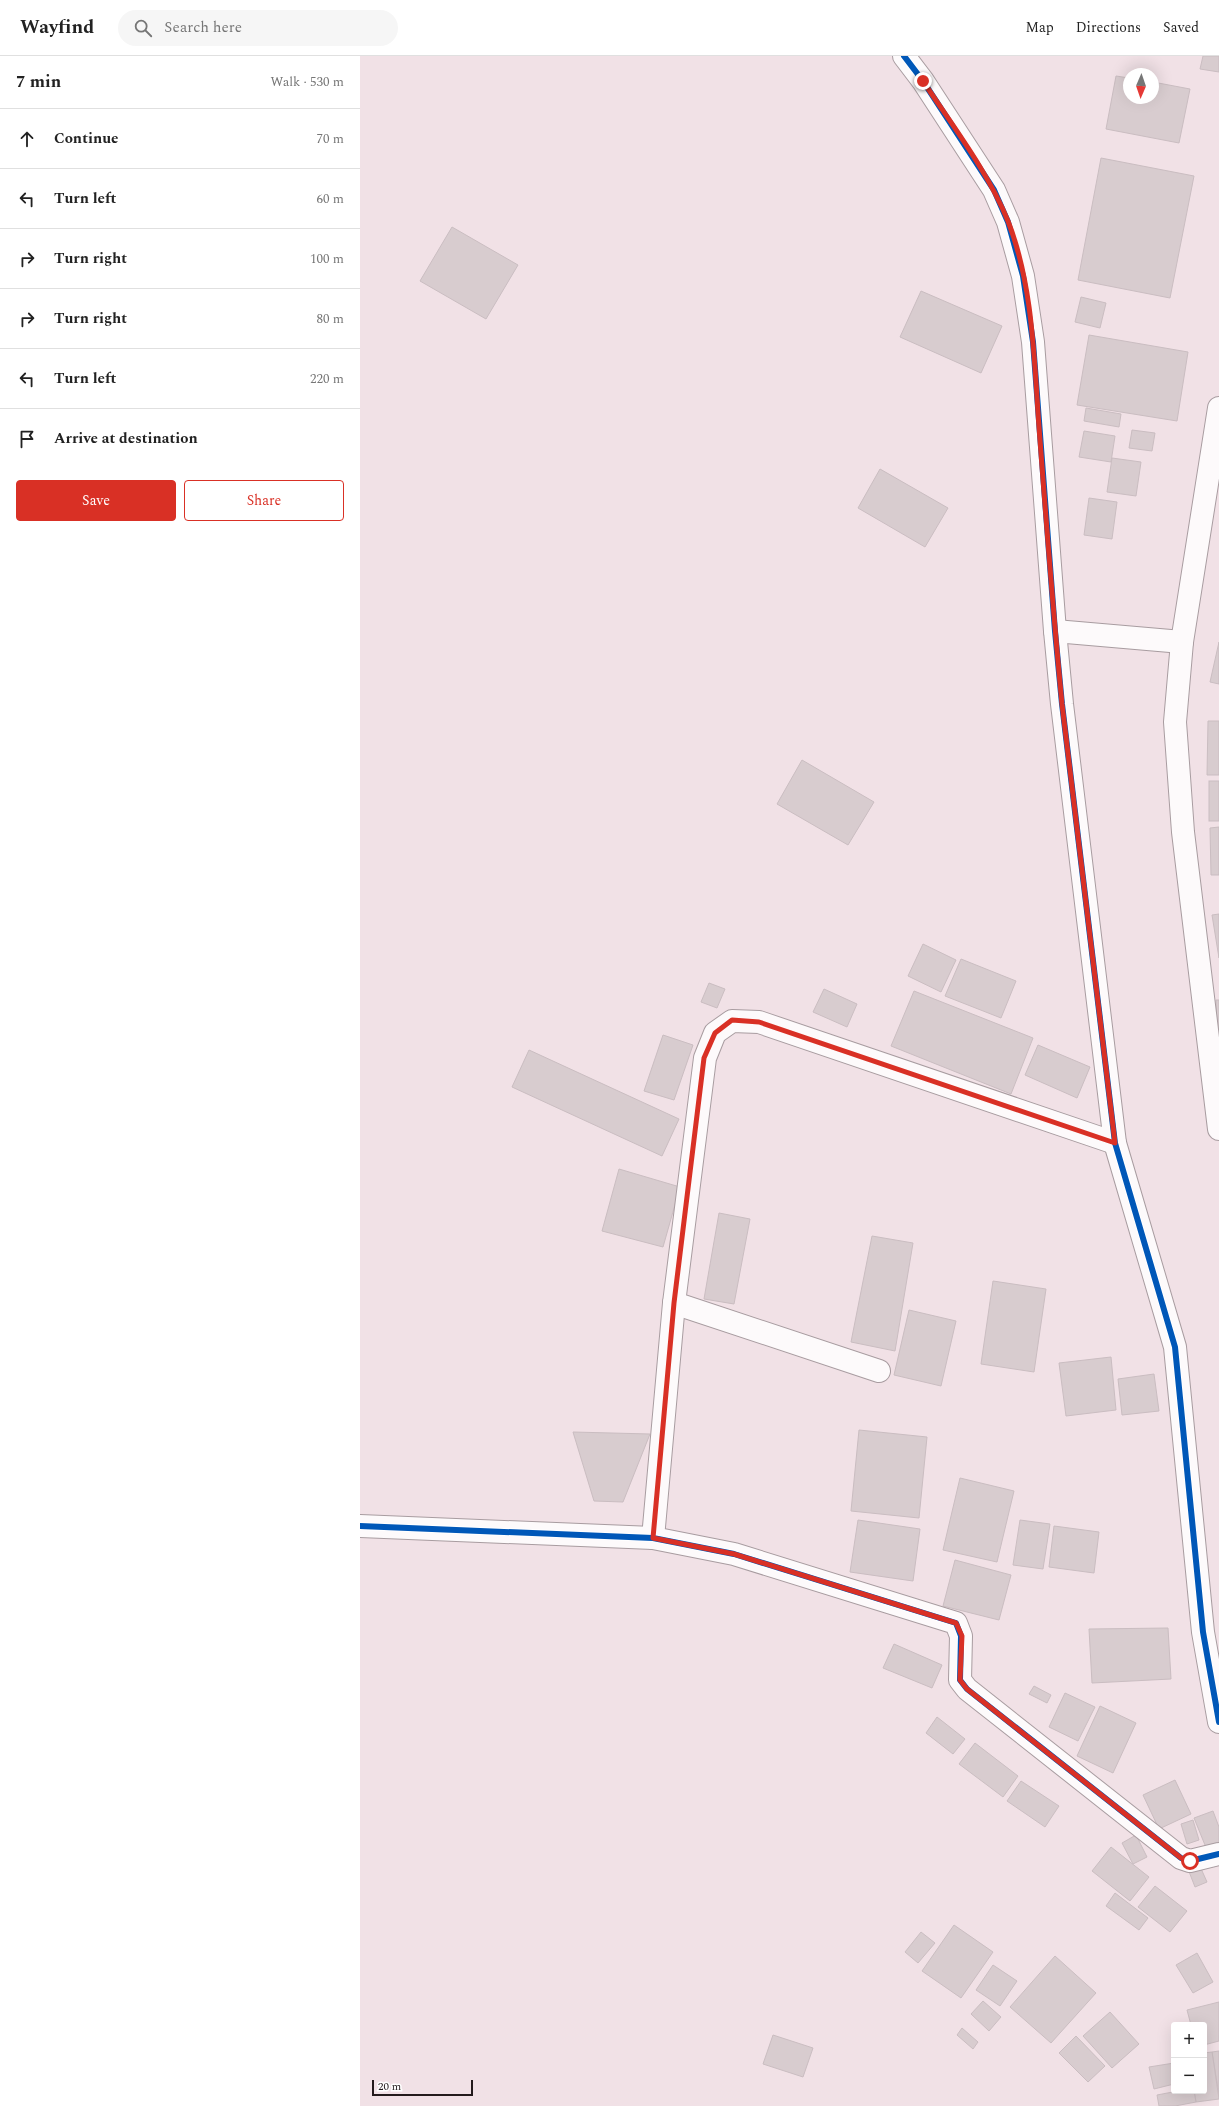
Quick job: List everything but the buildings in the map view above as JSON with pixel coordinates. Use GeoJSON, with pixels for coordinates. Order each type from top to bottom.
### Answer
{"type":"FeatureCollection","features":[{"type":"Feature","properties":{"kind":"street"},"geometry":{"type":"LineString","coordinates":[[904,56],[923,81],[994,190],[1008,222],[1023,276],[1033,342],[1055,631],[1115,1143],[1175,1347],[1202,1632],[1219,1722]]}},
{"type":"Feature","properties":{"kind":"street"},"geometry":{"type":"LineString","coordinates":[[1219,408],[1182,642],[1175,722],[1183,832],[1219,1129]]}},
{"type":"Feature","properties":{"kind":"street"},"geometry":{"type":"LineString","coordinates":[[1055,631],[1182,642]]}},
{"type":"Feature","properties":{"kind":"street"},"geometry":{"type":"LineString","coordinates":[[653,1538],[674,1303],[704,1058],[715,1033],[732,1020],[759,1022],[1115,1143]]}},
{"type":"Feature","properties":{"kind":"street"},"geometry":{"type":"LineString","coordinates":[[674,1303],[879,1371]]}},
{"type":"Feature","properties":{"kind":"street"},"geometry":{"type":"LineString","coordinates":[[360,1526],[653,1538],[734,1554],[956,1623],[962,1636],[960,1680],[967,1689],[1181,1858],[1190,1861],[1219,1854]]}},
{"type":"Feature","properties":{"kind":"cycle path"},"geometry":{"type":"LineString","coordinates":[[904,56],[923,81],[994,190],[1008,222],[1023,276],[1033,342],[1062,704],[1115,1143],[1175,1347],[1203,1632],[1219,1722]]}},
{"type":"Feature","properties":{"kind":"cycle path"},"geometry":{"type":"LineString","coordinates":[[360,1526],[653,1538],[734,1554],[956,1623],[961,1636],[960,1680],[967,1689],[1181,1858],[1190,1861],[1219,1854]]}},
{"type":"Feature","properties":{"kind":"route"},"geometry":{"type":"LineString","coordinates":[[923,81],[994,190],[1008,222],[1023,276],[1033,342],[1062,704],[1115,1143],[759,1022],[732,1020],[715,1033],[704,1058],[674,1303],[653,1538],[734,1554],[956,1623],[962,1636],[960,1680],[967,1689],[1096,1793],[1181,1858],[1186,1861],[1190,1861]]}}]}
